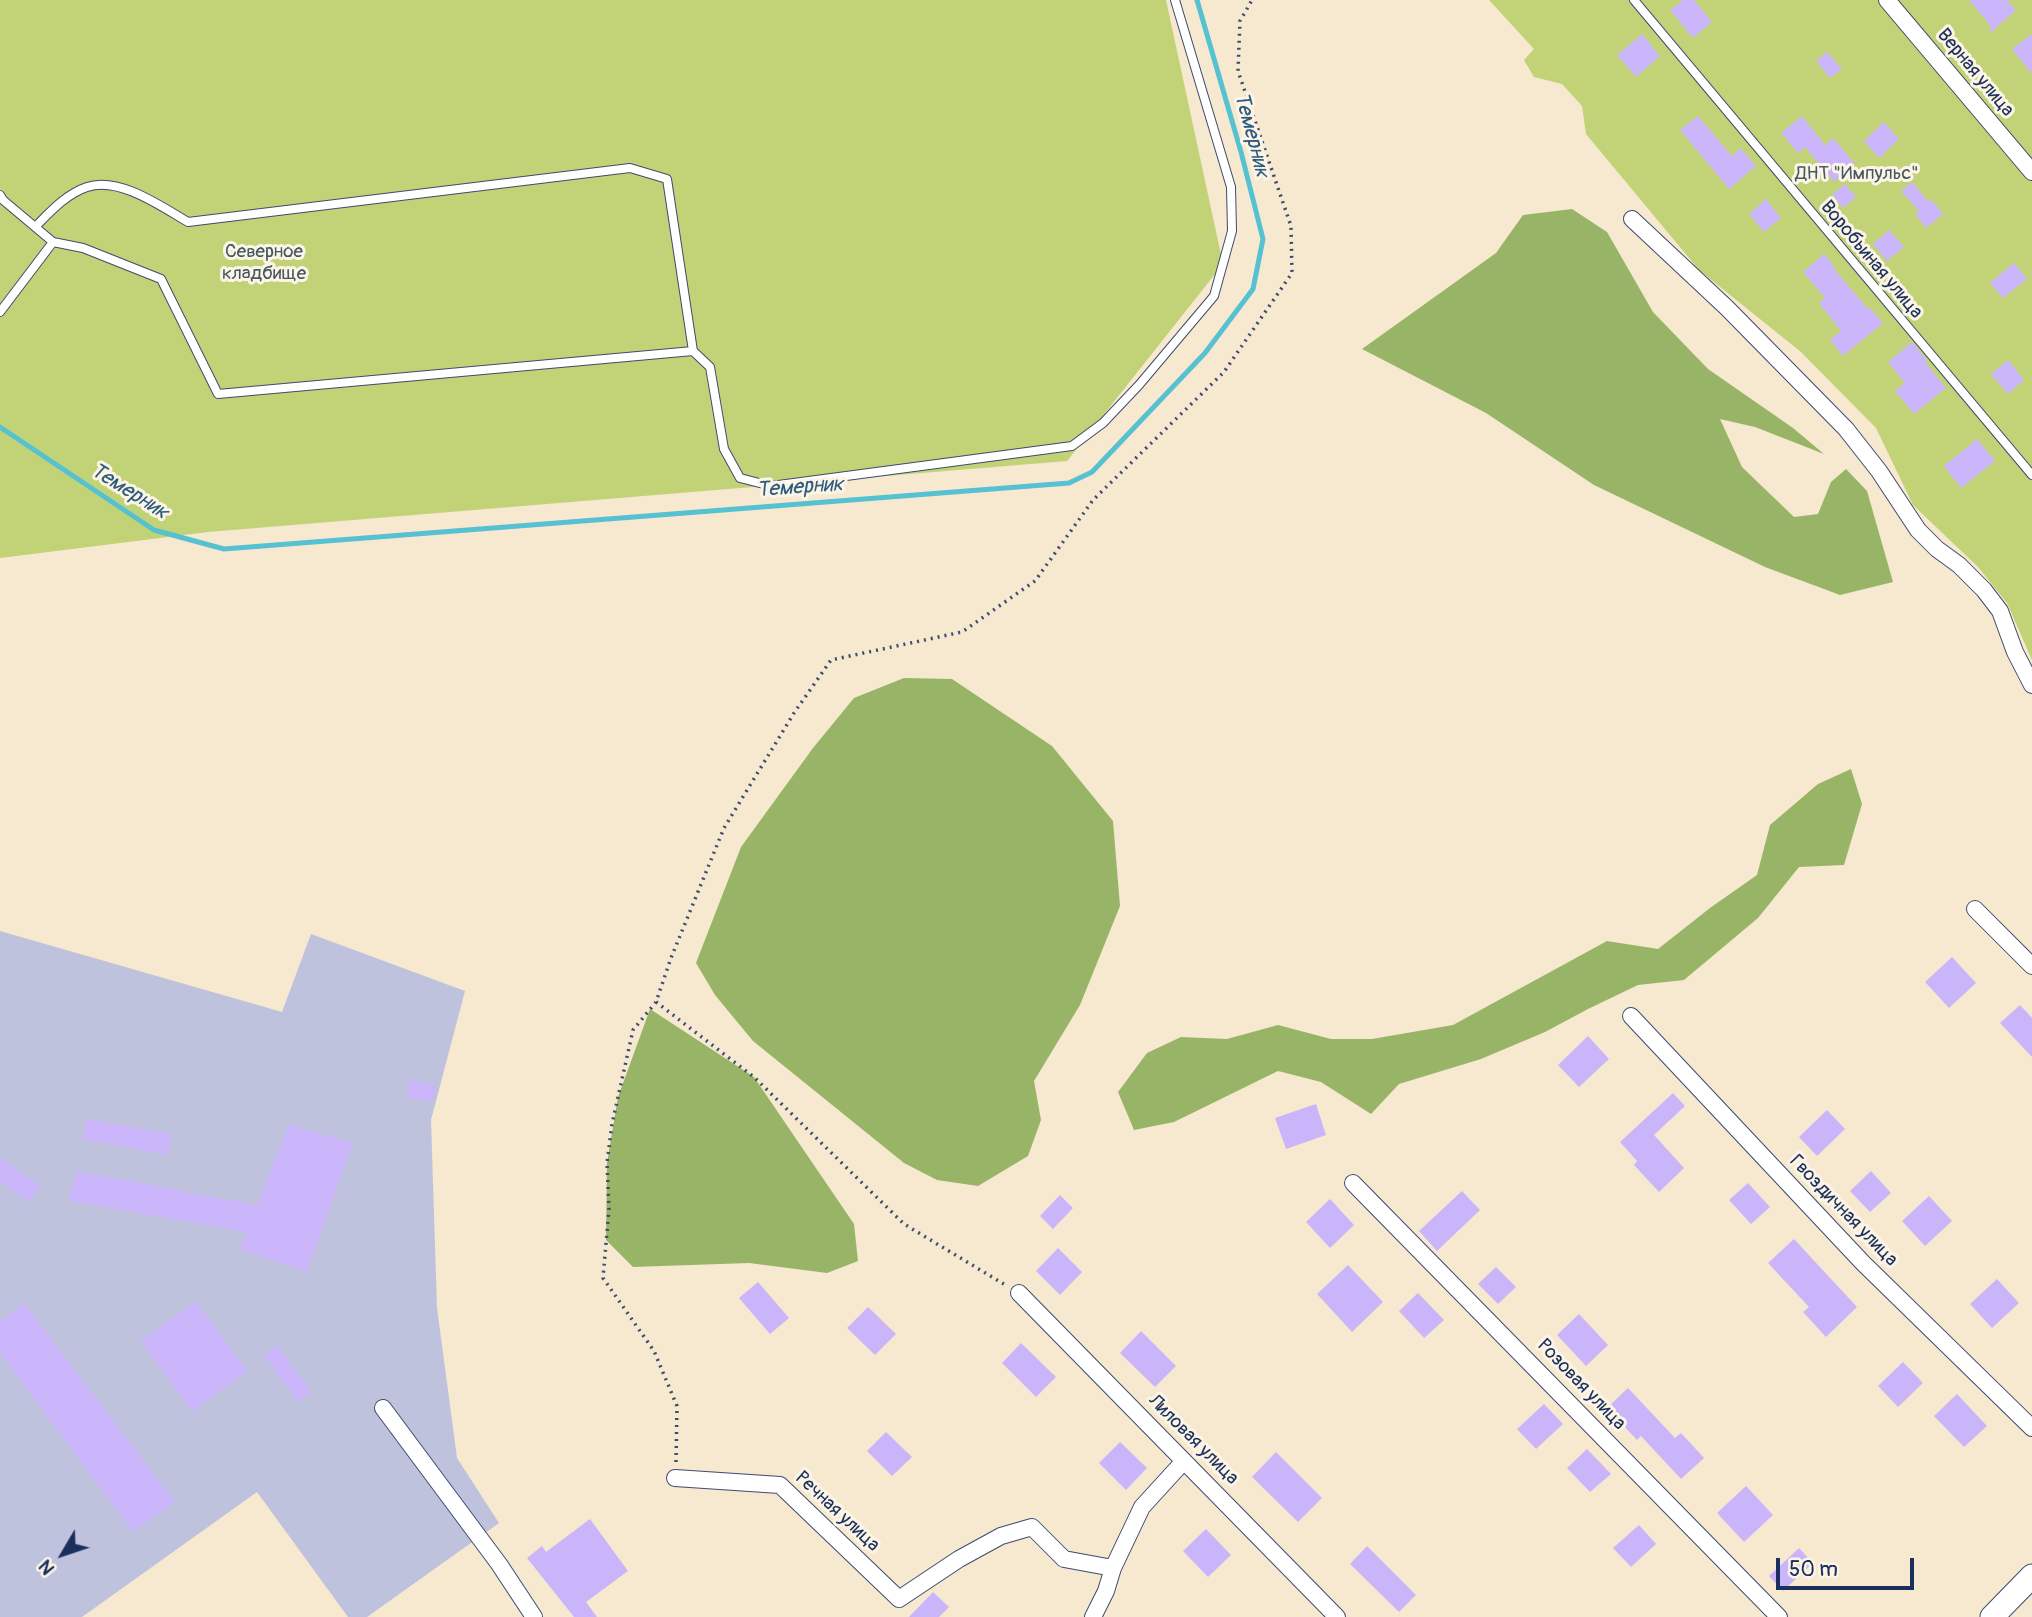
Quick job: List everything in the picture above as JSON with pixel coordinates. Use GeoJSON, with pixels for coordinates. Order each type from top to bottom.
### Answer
{"type":"FeatureCollection","features":[{"type":"Feature","properties":{"kind":"street","name":"Верная улица"},"geometry":{"type":"LineString","coordinates":[[1886,0],[2032,172]]}},
{"type":"Feature","properties":{"kind":"street"},"geometry":{"type":"LineString","coordinates":[[1632,219],[1727,308],[1846,429],[1879,471],[1918,530],[1984,590],[2000,611],[2014,652],[2032,685]]}},
{"type":"Feature","properties":{"kind":"street"},"geometry":{"type":"LineString","coordinates":[[1975,909],[2032,966]]}},
{"type":"Feature","properties":{"kind":"street","name":"Гвоздичная улица"},"geometry":{"type":"LineString","coordinates":[[1631,1016],[1863,1263],[2032,1428]]}},
{"type":"Feature","properties":{"kind":"street","name":"Розовая улица"},"geometry":{"type":"LineString","coordinates":[[1353,1183],[1779,1617]]}},
{"type":"Feature","properties":{"kind":"street","name":"Лиловая улица"},"geometry":{"type":"LineString","coordinates":[[1019,1293],[1337,1617]]}},
{"type":"Feature","properties":{"kind":"street"},"geometry":{"type":"LineString","coordinates":[[383,1408],[499,1564],[534,1617]]}},
{"type":"Feature","properties":{"kind":"street"},"geometry":{"type":"LineString","coordinates":[[1094,1617],[1113,1568],[1142,1507],[1184,1461]]}},
{"type":"Feature","properties":{"kind":"street","name":"Речная улица"},"geometry":{"type":"LineString","coordinates":[[675,1478],[780,1485],[899,1598],[959,1559],[1001,1536],[1032,1527],[1064,1559],[1113,1568]]}},
{"type":"Feature","properties":{"kind":"street"},"geometry":{"type":"LineString","coordinates":[[1992,1617],[2032,1576]]}},
{"type":"Feature","properties":{"kind":"lane"},"geometry":{"type":"LineString","coordinates":[[35,227],[61,202],[89,186],[118,186],[146,198],[188,222],[630,168],[667,180],[693,351],[710,367],[724,449],[740,478],[771,486],[1072,446],[1103,423],[1130,395],[1214,296],[1232,231],[1231,187],[1175,0]]}},
{"type":"Feature","properties":{"kind":"lane","name":"Воробьиная улица"},"geometry":{"type":"LineString","coordinates":[[1634,0],[2032,475]]}},
{"type":"Feature","properties":{"kind":"lane"},"geometry":{"type":"LineString","coordinates":[[0,195],[53,242],[83,248],[161,279],[218,394],[693,351]]}},
{"type":"Feature","properties":{"kind":"lane"},"geometry":{"type":"LineString","coordinates":[[0,312],[53,242]]}},
{"type":"Feature","properties":{"kind":"path"},"geometry":{"type":"LineString","coordinates":[[675,1478],[677,1406],[654,1351],[603,1278],[609,1209],[607,1163],[612,1124],[633,1030],[656,1002],[724,828],[794,713],[831,660],[962,632],[1035,581],[1093,500],[1224,372],[1292,272],[1291,226],[1238,71],[1240,21],[1252,0]]}},
{"type":"Feature","properties":{"kind":"path"},"geometry":{"type":"LineString","coordinates":[[656,1002],[754,1077],[904,1224],[1019,1293]]}},
{"type":"Feature","properties":{"kind":"shaded area"},"geometry":{"type":"Polygon","coordinates":[[[0,931],[282,1012],[311,934],[465,991],[431,1120],[437,1308],[457,1458],[499,1523],[367,1617],[348,1617],[257,1492],[82,1617],[0,1617],[0,931]]]}},
{"type":"Feature","properties":{"kind":"green space","name":"Северное кладбище"},"geometry":{"type":"Polygon","coordinates":[[[0,0],[1166,0],[1223,264],[1067,461],[208,532],[0,558],[0,0]]]}},
{"type":"Feature","properties":{"kind":"green space","name":"ДНТ \"Импульс\""},"geometry":{"type":"Polygon","coordinates":[[[1489,0],[2032,0],[2032,660],[2007,603],[1978,567],[1913,505],[1876,428],[1801,352],[1699,270],[1586,134],[1582,106],[1562,84],[1534,77],[1524,60],[1534,49],[1489,0]]]}},
{"type":"Feature","properties":{"kind":"green space"},"geometry":{"type":"Polygon","coordinates":[[[1572,209],[1607,232],[1653,312],[1708,369],[1793,428],[1824,454],[1755,427],[1720,419],[1742,467],[1794,517],[1818,514],[1831,482],[1846,469],[1867,491],[1893,582],[1840,595],[1765,567],[1594,485],[1486,413],[1362,349],[1496,253],[1523,215],[1572,209]]]}},
{"type":"Feature","properties":{"kind":"green space"},"geometry":{"type":"Polygon","coordinates":[[[904,678],[952,679],[1052,746],[1113,821],[1120,906],[1080,1005],[1034,1081],[1041,1120],[1028,1156],[978,1186],[937,1180],[904,1163],[753,1041],[715,995],[696,963],[741,847],[813,748],[854,698],[904,678]]]}},
{"type":"Feature","properties":{"kind":"green space"},"geometry":{"type":"Polygon","coordinates":[[[1851,769],[1862,804],[1844,865],[1799,867],[1758,918],[1684,980],[1638,985],[1545,1032],[1481,1059],[1399,1084],[1371,1114],[1321,1082],[1278,1071],[1174,1122],[1134,1130],[1118,1092],[1147,1053],[1181,1037],[1227,1039],[1278,1025],[1331,1039],[1372,1039],[1453,1025],[1607,941],[1658,949],[1757,875],[1770,825],[1818,784],[1851,769]]]}},
{"type":"Feature","properties":{"kind":"green space"},"geometry":{"type":"Polygon","coordinates":[[[650,1009],[754,1077],[854,1224],[858,1261],[827,1273],[749,1263],[633,1267],[606,1240],[607,1163],[618,1097],[650,1009]]]}},
{"type":"Feature","properties":{"kind":"building"},"geometry":{"type":"Polygon","coordinates":[[[1683,0],[1694,0],[1712,22],[1693,38],[1670,10],[1683,0]]]}},
{"type":"Feature","properties":{"kind":"building"},"geometry":{"type":"Polygon","coordinates":[[[1969,0],[2007,0],[2016,10],[1990,33],[1990,25],[1969,0]]]}},
{"type":"Feature","properties":{"kind":"building"},"geometry":{"type":"Polygon","coordinates":[[[1642,34],[1660,56],[1636,77],[1617,55],[1642,34]]]}},
{"type":"Feature","properties":{"kind":"building"},"geometry":{"type":"Polygon","coordinates":[[[2032,34],[2032,74],[2012,49],[2032,34]]]}},
{"type":"Feature","properties":{"kind":"building"},"geometry":{"type":"Polygon","coordinates":[[[1827,52],[1842,69],[1830,78],[1816,61],[1827,52]]]}},
{"type":"Feature","properties":{"kind":"building"},"geometry":{"type":"Polygon","coordinates":[[[1698,116],[1732,156],[1741,148],[1756,166],[1729,189],[1680,130],[1698,116]]]}},
{"type":"Feature","properties":{"kind":"building"},"geometry":{"type":"Polygon","coordinates":[[[1802,116],[1825,145],[1833,138],[1855,164],[1834,182],[1805,147],[1798,153],[1781,133],[1802,116]]]}},
{"type":"Feature","properties":{"kind":"building"},"geometry":{"type":"Polygon","coordinates":[[[1884,122],[1899,139],[1879,158],[1864,141],[1884,122]]]}},
{"type":"Feature","properties":{"kind":"building"},"geometry":{"type":"Polygon","coordinates":[[[1912,182],[1943,214],[1926,228],[1915,214],[1919,211],[1901,191],[1912,182]]]}},
{"type":"Feature","properties":{"kind":"building"},"geometry":{"type":"Polygon","coordinates":[[[1845,184],[1856,197],[1843,208],[1832,195],[1845,184]]]}},
{"type":"Feature","properties":{"kind":"building"},"geometry":{"type":"Polygon","coordinates":[[[1766,199],[1781,218],[1764,232],[1749,214],[1766,199]]]}},
{"type":"Feature","properties":{"kind":"building"},"geometry":{"type":"Polygon","coordinates":[[[1889,230],[1904,247],[1887,261],[1873,244],[1889,230]]]}},
{"type":"Feature","properties":{"kind":"building"},"geometry":{"type":"Polygon","coordinates":[[[1824,254],[1868,309],[1883,323],[1843,356],[1830,340],[1841,331],[1819,303],[1825,298],[1803,272],[1824,254]]]}},
{"type":"Feature","properties":{"kind":"building"},"geometry":{"type":"Polygon","coordinates":[[[2014,263],[2027,279],[2003,298],[1990,283],[2014,263]]]}},
{"type":"Feature","properties":{"kind":"building"},"geometry":{"type":"Polygon","coordinates":[[[1912,342],[1946,388],[1914,414],[1895,391],[1905,383],[1888,362],[1912,342]]]}},
{"type":"Feature","properties":{"kind":"building"},"geometry":{"type":"Polygon","coordinates":[[[2008,360],[2024,380],[2008,394],[1991,374],[2008,360]]]}},
{"type":"Feature","properties":{"kind":"building"},"geometry":{"type":"Polygon","coordinates":[[[1977,439],[1995,461],[1961,488],[1944,466],[1977,439]]]}},
{"type":"Feature","properties":{"kind":"building"},"geometry":{"type":"Polygon","coordinates":[[[1952,957],[1976,983],[1949,1008],[1925,982],[1952,957]]]}},
{"type":"Feature","properties":{"kind":"building"},"geometry":{"type":"Polygon","coordinates":[[[2020,1005],[2032,1018],[2032,1057],[2000,1023],[2020,1005]]]}},
{"type":"Feature","properties":{"kind":"building"},"geometry":{"type":"Polygon","coordinates":[[[1588,1036],[1609,1059],[1579,1087],[1558,1065],[1588,1036]]]}},
{"type":"Feature","properties":{"kind":"building"},"geometry":{"type":"Polygon","coordinates":[[[409,1080],[436,1085],[433,1102],[406,1097],[409,1080]]]}},
{"type":"Feature","properties":{"kind":"building"},"geometry":{"type":"Polygon","coordinates":[[[1673,1093],[1685,1106],[1654,1135],[1684,1168],[1659,1192],[1634,1165],[1637,1161],[1620,1142],[1673,1093]]]}},
{"type":"Feature","properties":{"kind":"building"},"geometry":{"type":"Polygon","coordinates":[[[1316,1104],[1326,1135],[1286,1149],[1275,1118],[1316,1104]]]}},
{"type":"Feature","properties":{"kind":"building"},"geometry":{"type":"Polygon","coordinates":[[[1827,1110],[1845,1129],[1817,1156],[1799,1137],[1827,1110]]]}},
{"type":"Feature","properties":{"kind":"building"},"geometry":{"type":"Polygon","coordinates":[[[87,1119],[172,1134],[168,1155],[82,1139],[87,1119]]]}},
{"type":"Feature","properties":{"kind":"building"},"geometry":{"type":"Polygon","coordinates":[[[289,1125],[353,1143],[307,1272],[240,1249],[246,1232],[69,1201],[76,1171],[257,1205],[289,1125]]]}},
{"type":"Feature","properties":{"kind":"building"},"geometry":{"type":"Polygon","coordinates":[[[0,1157],[40,1186],[29,1202],[0,1181],[0,1157]]]}},
{"type":"Feature","properties":{"kind":"building"},"geometry":{"type":"Polygon","coordinates":[[[1871,1171],[1891,1193],[1870,1212],[1850,1191],[1871,1171]]]}},
{"type":"Feature","properties":{"kind":"building"},"geometry":{"type":"Polygon","coordinates":[[[1748,1183],[1770,1207],[1751,1224],[1729,1200],[1748,1183]]]}},
{"type":"Feature","properties":{"kind":"building"},"geometry":{"type":"Polygon","coordinates":[[[1462,1191],[1480,1210],[1437,1251],[1419,1231],[1462,1191]]]}},
{"type":"Feature","properties":{"kind":"building"},"geometry":{"type":"Polygon","coordinates":[[[1060,1195],[1073,1208],[1053,1229],[1040,1216],[1060,1195]]]}},
{"type":"Feature","properties":{"kind":"building"},"geometry":{"type":"Polygon","coordinates":[[[1929,1196],[1952,1221],[1925,1246],[1902,1221],[1929,1196]]]}},
{"type":"Feature","properties":{"kind":"building"},"geometry":{"type":"Polygon","coordinates":[[[1330,1199],[1354,1225],[1330,1248],[1306,1222],[1330,1199]]]}},
{"type":"Feature","properties":{"kind":"building"},"geometry":{"type":"Polygon","coordinates":[[[1794,1239],[1857,1307],[1826,1337],[1803,1312],[1809,1307],[1768,1263],[1794,1239]]]}},
{"type":"Feature","properties":{"kind":"building"},"geometry":{"type":"Polygon","coordinates":[[[1058,1248],[1082,1272],[1060,1295],[1036,1271],[1058,1248]]]}},
{"type":"Feature","properties":{"kind":"building"},"geometry":{"type":"Polygon","coordinates":[[[1348,1265],[1383,1302],[1352,1332],[1317,1294],[1348,1265]]]}},
{"type":"Feature","properties":{"kind":"building"},"geometry":{"type":"Polygon","coordinates":[[[1496,1267],[1516,1287],[1498,1304],[1478,1284],[1496,1267]]]}},
{"type":"Feature","properties":{"kind":"building"},"geometry":{"type":"Polygon","coordinates":[[[1997,1279],[2019,1303],[1992,1328],[1970,1304],[1997,1279]]]}},
{"type":"Feature","properties":{"kind":"building"},"geometry":{"type":"Polygon","coordinates":[[[758,1282],[789,1318],[770,1334],[739,1298],[758,1282]]]}},
{"type":"Feature","properties":{"kind":"building"},"geometry":{"type":"Polygon","coordinates":[[[1418,1293],[1444,1320],[1424,1338],[1399,1311],[1418,1293]]]}},
{"type":"Feature","properties":{"kind":"building"},"geometry":{"type":"Polygon","coordinates":[[[196,1301],[247,1371],[192,1412],[141,1341],[196,1301]]]}},
{"type":"Feature","properties":{"kind":"building"},"geometry":{"type":"Polygon","coordinates":[[[24,1303],[175,1502],[133,1532],[0,1353],[0,1322],[24,1303]]]}},
{"type":"Feature","properties":{"kind":"building"},"geometry":{"type":"Polygon","coordinates":[[[868,1307],[896,1334],[875,1355],[847,1328],[868,1307]]]}},
{"type":"Feature","properties":{"kind":"building"},"geometry":{"type":"Polygon","coordinates":[[[1579,1314],[1608,1345],[1586,1366],[1557,1335],[1579,1314]]]}},
{"type":"Feature","properties":{"kind":"building"},"geometry":{"type":"Polygon","coordinates":[[[1141,1331],[1176,1366],[1155,1387],[1120,1353],[1141,1331]]]}},
{"type":"Feature","properties":{"kind":"building"},"geometry":{"type":"Polygon","coordinates":[[[1021,1343],[1056,1377],[1036,1397],[1002,1363],[1021,1343]]]}},
{"type":"Feature","properties":{"kind":"building"},"geometry":{"type":"Polygon","coordinates":[[[277,1345],[311,1392],[298,1402],[264,1355],[277,1345]]]}},
{"type":"Feature","properties":{"kind":"building"},"geometry":{"type":"Polygon","coordinates":[[[1903,1362],[1923,1383],[1898,1407],[1878,1386],[1903,1362]]]}},
{"type":"Feature","properties":{"kind":"building"},"geometry":{"type":"Polygon","coordinates":[[[1628,1388],[1675,1438],[1681,1433],[1704,1458],[1681,1479],[1641,1436],[1637,1440],[1607,1408],[1628,1388]]]}},
{"type":"Feature","properties":{"kind":"building"},"geometry":{"type":"Polygon","coordinates":[[[1957,1394],[1987,1426],[1964,1447],[1934,1416],[1957,1394]]]}},
{"type":"Feature","properties":{"kind":"building"},"geometry":{"type":"Polygon","coordinates":[[[1544,1404],[1563,1424],[1536,1449],[1517,1429],[1544,1404]]]}},
{"type":"Feature","properties":{"kind":"building"},"geometry":{"type":"Polygon","coordinates":[[[886,1432],[912,1457],[892,1476],[867,1451],[886,1432]]]}},
{"type":"Feature","properties":{"kind":"building"},"geometry":{"type":"Polygon","coordinates":[[[1120,1442],[1147,1468],[1126,1490],[1099,1463],[1120,1442]]]}},
{"type":"Feature","properties":{"kind":"building"},"geometry":{"type":"Polygon","coordinates":[[[1587,1449],[1611,1474],[1590,1492],[1567,1468],[1587,1449]]]}},
{"type":"Feature","properties":{"kind":"building"},"geometry":{"type":"Polygon","coordinates":[[[1276,1452],[1322,1498],[1298,1522],[1252,1477],[1276,1452]]]}},
{"type":"Feature","properties":{"kind":"building"},"geometry":{"type":"Polygon","coordinates":[[[1746,1486],[1773,1515],[1744,1542],[1717,1513],[1746,1486]]]}},
{"type":"Feature","properties":{"kind":"building"},"geometry":{"type":"Polygon","coordinates":[[[590,1519],[628,1571],[586,1602],[597,1617],[574,1617],[527,1558],[542,1546],[546,1552],[590,1519]]]}},
{"type":"Feature","properties":{"kind":"building"},"geometry":{"type":"Polygon","coordinates":[[[1639,1525],[1656,1544],[1631,1567],[1613,1548],[1639,1525]]]}},
{"type":"Feature","properties":{"kind":"building"},"geometry":{"type":"Polygon","coordinates":[[[1206,1529],[1231,1555],[1208,1577],[1183,1551],[1206,1529]]]}},
{"type":"Feature","properties":{"kind":"building"},"geometry":{"type":"Polygon","coordinates":[[[1367,1546],[1416,1595],[1399,1612],[1350,1564],[1367,1546]]]}},
{"type":"Feature","properties":{"kind":"building"},"geometry":{"type":"Polygon","coordinates":[[[1799,1548],[1813,1563],[1783,1591],[1769,1576],[1799,1548]]]}},
{"type":"Feature","properties":{"kind":"building"},"geometry":{"type":"Polygon","coordinates":[[[933,1592],[949,1607],[939,1617],[909,1617],[933,1592]]]}},
{"type":"Feature","properties":{"kind":"waterway","name":"Темерник"},"geometry":{"type":"LineString","coordinates":[[0,427],[154,530],[224,549],[1069,483],[1092,472],[1205,353],[1253,289],[1263,239],[1197,0]]}}]}
